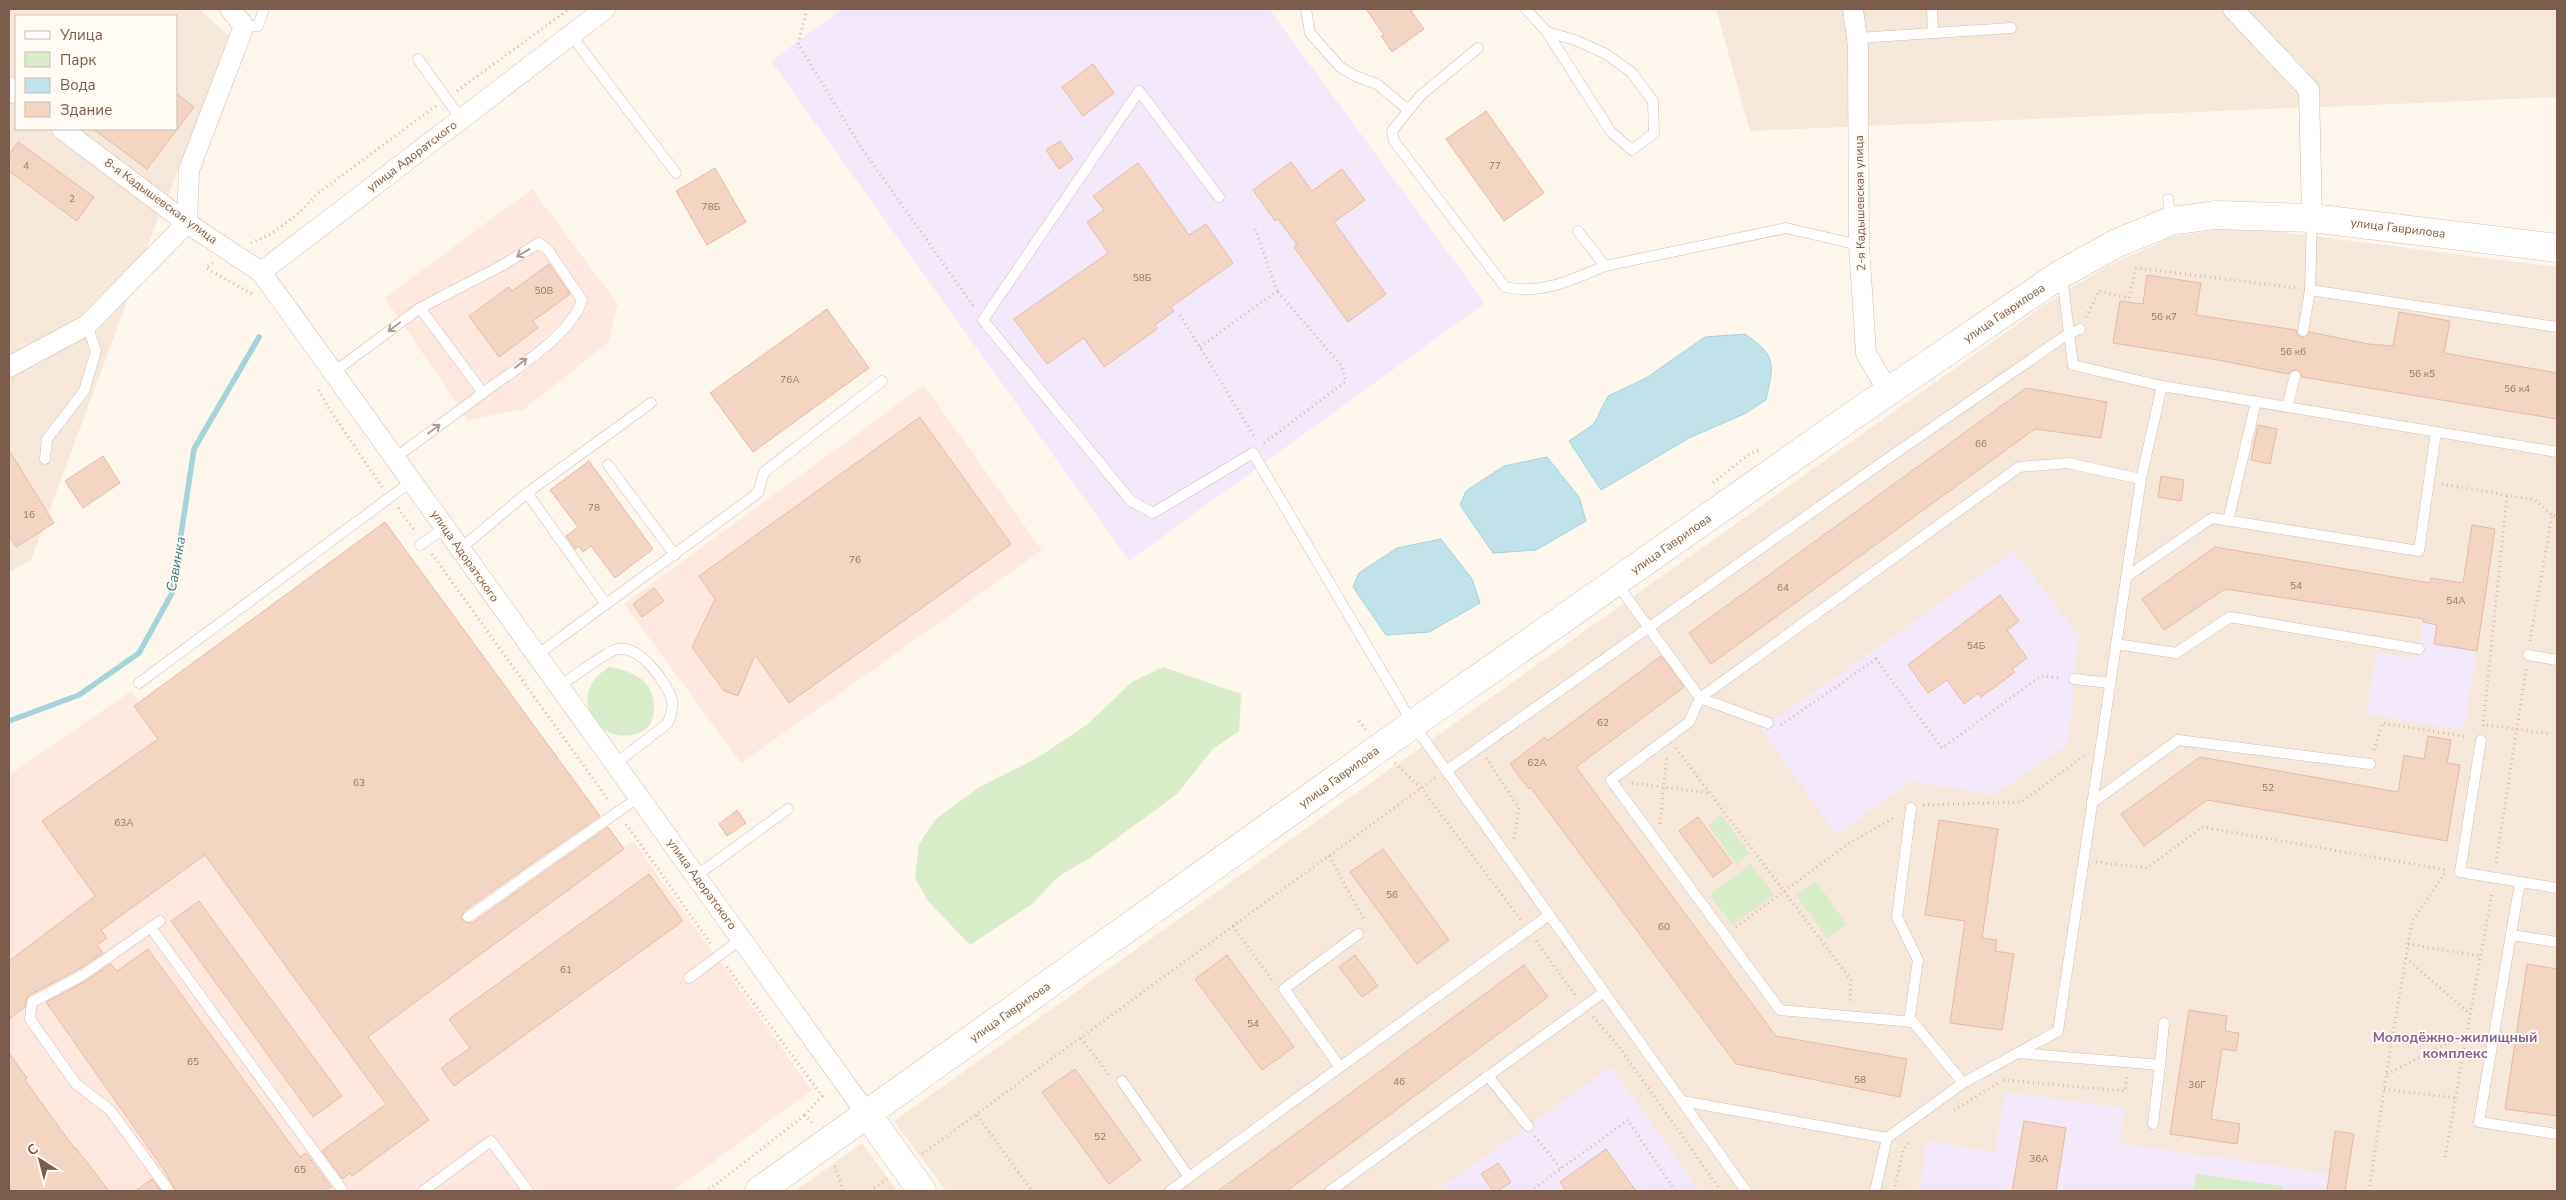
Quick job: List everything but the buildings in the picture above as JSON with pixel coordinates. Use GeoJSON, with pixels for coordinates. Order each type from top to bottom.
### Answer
{"type":"FeatureCollection","features":[{"type":"Feature","properties":{"kind":"street"},"geometry":{"type":"LineString","coordinates":[[9,367],[87,326],[187,223],[189,170],[244,26],[230,9]]}},
{"type":"Feature","properties":{"kind":"street","name":"улица Адоратского"},"geometry":{"type":"LineString","coordinates":[[605,9],[261,272],[922,1191]]}},
{"type":"Feature","properties":{"kind":"street","name":"2-я Кадышевская улица"},"geometry":{"type":"LineString","coordinates":[[1853,9],[1857,38],[1859,245],[1866,353],[1888,391]]}},
{"type":"Feature","properties":{"kind":"street"},"geometry":{"type":"LineString","coordinates":[[2233,9],[2309,90],[2312,218]]}},
{"type":"Feature","properties":{"kind":"street","name":"8-я Кадышевская улица"},"geometry":{"type":"LineString","coordinates":[[63,130],[187,223],[261,272]]}},
{"type":"Feature","properties":{"kind":"street","name":"улица Гаврилова"},"geometry":{"type":"LineString","coordinates":[[759,1191],[1413,724],[1888,391],[2062,274],[2170,210],[2215,215],[2312,218],[2557,248]]}},
{"type":"Feature","properties":{"kind":"lane"},"geometry":{"type":"LineString","coordinates":[[244,26],[258,26],[264,9]]}},
{"type":"Feature","properties":{"kind":"lane"},"geometry":{"type":"LineString","coordinates":[[1306,9],[1310,33],[1340,66],[1355,76],[1377,84],[1408,110]]}},
{"type":"Feature","properties":{"kind":"lane"},"geometry":{"type":"LineString","coordinates":[[1526,9],[1547,32],[1611,132],[1632,150],[1654,133],[1653,101],[1631,72],[1606,54],[1575,40],[1547,32]]}},
{"type":"Feature","properties":{"kind":"lane"},"geometry":{"type":"LineString","coordinates":[[1932,9],[1932,33]]}},
{"type":"Feature","properties":{"kind":"lane"},"geometry":{"type":"LineString","coordinates":[[1857,38],[2011,28]]}},
{"type":"Feature","properties":{"kind":"lane"},"geometry":{"type":"LineString","coordinates":[[571,35],[676,173]]}},
{"type":"Feature","properties":{"kind":"lane"},"geometry":{"type":"LineString","coordinates":[[1478,48],[1420,96],[1392,130],[1394,142],[1505,286],[1524,291],[1561,284],[1605,266],[1786,228],[1859,245]]}},
{"type":"Feature","properties":{"kind":"lane"},"geometry":{"type":"LineString","coordinates":[[418,59],[460,119]]}},
{"type":"Feature","properties":{"kind":"lane"},"geometry":{"type":"LineString","coordinates":[[1219,197],[1139,91],[983,320],[1131,501],[1153,514],[1253,453],[1413,724],[1746,1191]]}},
{"type":"Feature","properties":{"kind":"lane"},"geometry":{"type":"LineString","coordinates":[[2303,331],[2310,290],[2312,218]]}},
{"type":"Feature","properties":{"kind":"lane"},"geometry":{"type":"LineString","coordinates":[[1578,231],[1605,266]]}},
{"type":"Feature","properties":{"kind":"lane"},"geometry":{"type":"LineString","coordinates":[[334,372],[420,308],[503,265],[539,243],[548,250],[582,300],[580,307],[558,335],[395,458]]}},
{"type":"Feature","properties":{"kind":"lane"},"geometry":{"type":"LineString","coordinates":[[2062,274],[2073,365],[2162,386],[2557,452]]}},
{"type":"Feature","properties":{"kind":"lane"},"geometry":{"type":"LineString","coordinates":[[2310,290],[2557,327]]}},
{"type":"Feature","properties":{"kind":"lane"},"geometry":{"type":"LineString","coordinates":[[420,308],[483,393]]}},
{"type":"Feature","properties":{"kind":"lane"},"geometry":{"type":"LineString","coordinates":[[45,459],[47,439],[84,391],[96,351],[87,326]]}},
{"type":"Feature","properties":{"kind":"lane"},"geometry":{"type":"LineString","coordinates":[[1446,771],[2068,334],[2080,329]]}},
{"type":"Feature","properties":{"kind":"lane"},"geometry":{"type":"LineString","coordinates":[[2287,407],[2295,376]]}},
{"type":"Feature","properties":{"kind":"lane"},"geometry":{"type":"LineString","coordinates":[[536,655],[758,493],[764,472],[882,381]]}},
{"type":"Feature","properties":{"kind":"lane"},"geometry":{"type":"LineString","coordinates":[[1875,1191],[1886,1138],[1963,1083],[2058,1031],[2141,479],[2162,386]]}},
{"type":"Feature","properties":{"kind":"lane"},"geometry":{"type":"LineString","coordinates":[[2228,521],[2256,402]]}},
{"type":"Feature","properties":{"kind":"lane"},"geometry":{"type":"LineString","coordinates":[[460,549],[527,493],[651,403]]}},
{"type":"Feature","properties":{"kind":"lane"},"geometry":{"type":"LineString","coordinates":[[2126,577],[2212,518],[2419,551],[2436,432]]}},
{"type":"Feature","properties":{"kind":"lane"},"geometry":{"type":"LineString","coordinates":[[1963,1083],[1913,1022],[1780,1010],[1611,780],[1689,722],[1700,698],[2019,467],[2068,462],[2141,479]]}},
{"type":"Feature","properties":{"kind":"lane"},"geometry":{"type":"LineString","coordinates":[[608,465],[675,554]]}},
{"type":"Feature","properties":{"kind":"lane"},"geometry":{"type":"LineString","coordinates":[[140,683],[412,481]]}},
{"type":"Feature","properties":{"kind":"lane"},"geometry":{"type":"LineString","coordinates":[[527,493],[606,604]]}},
{"type":"Feature","properties":{"kind":"lane"},"geometry":{"type":"LineString","coordinates":[[422,543],[445,528]]}},
{"type":"Feature","properties":{"kind":"lane"},"geometry":{"type":"LineString","coordinates":[[1616,582],[1700,698],[1768,724]]}},
{"type":"Feature","properties":{"kind":"lane"},"geometry":{"type":"LineString","coordinates":[[2116,644],[2176,653],[2230,617],[2419,649]]}},
{"type":"Feature","properties":{"kind":"lane"},"geometry":{"type":"LineString","coordinates":[[559,686],[616,650],[631,650],[646,660],[661,680],[672,701],[672,713],[668,723],[616,764]]}},
{"type":"Feature","properties":{"kind":"lane"},"geometry":{"type":"LineString","coordinates":[[2528,655],[2557,660]]}},
{"type":"Feature","properties":{"kind":"lane"},"geometry":{"type":"LineString","coordinates":[[2074,679],[2110,683]]}},
{"type":"Feature","properties":{"kind":"lane"},"geometry":{"type":"LineString","coordinates":[[2092,803],[2178,740],[2370,764]]}},
{"type":"Feature","properties":{"kind":"lane"},"geometry":{"type":"LineString","coordinates":[[2481,740],[2460,872],[2557,888]]}},
{"type":"Feature","properties":{"kind":"lane"},"geometry":{"type":"LineString","coordinates":[[468,917],[639,797]]}},
{"type":"Feature","properties":{"kind":"lane"},"geometry":{"type":"LineString","coordinates":[[1909,1022],[1918,960],[1897,917],[1911,808]]}},
{"type":"Feature","properties":{"kind":"lane"},"geometry":{"type":"LineString","coordinates":[[696,876],[788,809]]}},
{"type":"Feature","properties":{"kind":"lane"},"geometry":{"type":"LineString","coordinates":[[2520,882],[2479,1122],[2557,1134]]}},
{"type":"Feature","properties":{"kind":"lane"},"geometry":{"type":"LineString","coordinates":[[1170,1191],[1549,915]]}},
{"type":"Feature","properties":{"kind":"lane"},"geometry":{"type":"LineString","coordinates":[[160,921],[83,975],[32,1002],[30,1019],[76,1084],[110,1110],[169,1191]]}},
{"type":"Feature","properties":{"kind":"lane"},"geometry":{"type":"LineString","coordinates":[[151,928],[344,1191]]}},
{"type":"Feature","properties":{"kind":"lane"},"geometry":{"type":"LineString","coordinates":[[1340,1067],[1284,988],[1358,934]]}},
{"type":"Feature","properties":{"kind":"lane"},"geometry":{"type":"LineString","coordinates":[[2511,935],[2557,942]]}},
{"type":"Feature","properties":{"kind":"lane"},"geometry":{"type":"LineString","coordinates":[[689,978],[741,939]]}},
{"type":"Feature","properties":{"kind":"lane"},"geometry":{"type":"LineString","coordinates":[[1330,1191],[1604,992]]}},
{"type":"Feature","properties":{"kind":"lane"},"geometry":{"type":"LineString","coordinates":[[2153,1124],[2164,1023]]}},
{"type":"Feature","properties":{"kind":"lane"},"geometry":{"type":"LineString","coordinates":[[2018,1053],[2160,1065]]}},
{"type":"Feature","properties":{"kind":"lane"},"geometry":{"type":"LineString","coordinates":[[1488,1076],[1528,1126]]}},
{"type":"Feature","properties":{"kind":"lane"},"geometry":{"type":"LineString","coordinates":[[1122,1081],[1189,1178]]}},
{"type":"Feature","properties":{"kind":"lane"},"geometry":{"type":"LineString","coordinates":[[1682,1101],[1886,1138]]}},
{"type":"Feature","properties":{"kind":"lane"},"geometry":{"type":"LineString","coordinates":[[423,1191],[491,1141],[528,1191]]}},
{"type":"Feature","properties":{"kind":"path"},"geometry":{"type":"LineString","coordinates":[[259,299],[206,268],[231,251],[271,234],[299,213],[318,193],[569,9]]}},
{"type":"Feature","properties":{"kind":"path"},"geometry":{"type":"LineString","coordinates":[[806,9],[798,44],[863,150],[983,320]]}},
{"type":"Feature","properties":{"kind":"path"},"geometry":{"type":"LineString","coordinates":[[1253,453],[1346,381],[1341,365],[1278,291],[1255,228]]}},
{"type":"Feature","properties":{"kind":"path"},"geometry":{"type":"LineString","coordinates":[[2080,329],[2099,291],[2129,298],[2136,268],[2310,290]]}},
{"type":"Feature","properties":{"kind":"path"},"geometry":{"type":"LineString","coordinates":[[1200,348],[1278,291]]}},
{"type":"Feature","properties":{"kind":"path"},"geometry":{"type":"LineString","coordinates":[[315,382],[328,408],[390,498],[719,956],[822,1096],[805,1115],[710,1190]]}},
{"type":"Feature","properties":{"kind":"path"},"geometry":{"type":"LineString","coordinates":[[2429,481],[2535,500],[2552,515],[2557,516]]}},
{"type":"Feature","properties":{"kind":"path"},"geometry":{"type":"LineString","coordinates":[[2370,764],[2382,723],[2481,740],[2507,496]]}},
{"type":"Feature","properties":{"kind":"path"},"geometry":{"type":"LineString","coordinates":[[2445,1157],[2494,878],[2528,655],[2552,515]]}},
{"type":"Feature","properties":{"kind":"path"},"geometry":{"type":"LineString","coordinates":[[1768,724],[1778,727],[1876,659],[1942,748],[2041,676],[2074,679]]}},
{"type":"Feature","properties":{"kind":"path"},"geometry":{"type":"LineString","coordinates":[[1359,721],[1380,748],[1421,788],[1583,1006],[1620,1048],[1720,1191]]}},
{"type":"Feature","properties":{"kind":"path"},"geometry":{"type":"LineString","coordinates":[[2483,725],[2551,734]]}},
{"type":"Feature","properties":{"kind":"path"},"geometry":{"type":"LineString","coordinates":[[1658,844],[1668,737]]}},
{"type":"Feature","properties":{"kind":"path"},"geometry":{"type":"LineString","coordinates":[[1668,737],[1851,980],[1849,1016]]}},
{"type":"Feature","properties":{"kind":"path"},"geometry":{"type":"LineString","coordinates":[[1478,748],[1519,808],[1511,861]]}},
{"type":"Feature","properties":{"kind":"path"},"geometry":{"type":"LineString","coordinates":[[870,1191],[977,1115],[1446,771]]}},
{"type":"Feature","properties":{"kind":"path"},"geometry":{"type":"LineString","coordinates":[[1611,780],[1711,794]]}},
{"type":"Feature","properties":{"kind":"path"},"geometry":{"type":"LineString","coordinates":[[2084,860],[2147,868],[2202,827],[2460,872]]}},
{"type":"Feature","properties":{"kind":"path"},"geometry":{"type":"LineString","coordinates":[[1329,856],[1367,924],[1358,934]]}},
{"type":"Feature","properties":{"kind":"path"},"geometry":{"type":"LineString","coordinates":[[2369,1191],[2386,1074],[2412,921],[2447,870]]}},
{"type":"Feature","properties":{"kind":"path"},"geometry":{"type":"LineString","coordinates":[[1233,926],[1279,990],[1284,988]]}},
{"type":"Feature","properties":{"kind":"path"},"geometry":{"type":"LineString","coordinates":[[2408,944],[2480,956]]}},
{"type":"Feature","properties":{"kind":"path"},"geometry":{"type":"LineString","coordinates":[[2406,958],[2470,1014]]}},
{"type":"Feature","properties":{"kind":"path"},"geometry":{"type":"LineString","coordinates":[[2386,1074],[2466,1034]]}},
{"type":"Feature","properties":{"kind":"path"},"geometry":{"type":"LineString","coordinates":[[1081,1038],[1112,1079],[1122,1081]]}},
{"type":"Feature","properties":{"kind":"path"},"geometry":{"type":"LineString","coordinates":[[1950,1112],[2005,1078],[2125,1091]]}},
{"type":"Feature","properties":{"kind":"path"},"geometry":{"type":"LineString","coordinates":[[2384,1089],[2455,1098]]}},
{"type":"Feature","properties":{"kind":"path"},"geometry":{"type":"LineString","coordinates":[[805,1115],[827,1142],[843,1191]]}},
{"type":"Feature","properties":{"kind":"path"},"geometry":{"type":"LineString","coordinates":[[977,1115],[1032,1191]]}},
{"type":"Feature","properties":{"kind":"path"},"geometry":{"type":"LineString","coordinates":[[1530,1191],[1628,1120],[1675,1191]]}},
{"type":"Feature","properties":{"kind":"path"},"geometry":{"type":"LineString","coordinates":[[1528,1126],[1561,1169]]}},
{"type":"Feature","properties":{"kind":"path"},"geometry":{"type":"LineString","coordinates":[[1894,1191],[1903,1150],[1914,1138]]}},
{"type":"Feature","properties":{"kind":"shaded area"},"geometry":{"type":"Polygon","coordinates":[[[9,9],[199,9],[232,39],[154,229],[31,560],[9,572],[9,9]]]}},
{"type":"Feature","properties":{"kind":"shaded area"},"geometry":{"type":"Polygon","coordinates":[[[842,9],[1269,9],[1485,303],[1129,561],[771,61],[842,9]]]}},
{"type":"Feature","properties":{"kind":"shaded area"},"geometry":{"type":"Polygon","coordinates":[[[1716,9],[2557,9],[2557,97],[1750,131],[1716,9]]]}},
{"type":"Feature","properties":{"kind":"shaded area"},"geometry":{"type":"Polygon","coordinates":[[[532,189],[618,304],[608,343],[524,409],[468,420],[385,298],[532,189]]]}},
{"type":"Feature","properties":{"kind":"shaded area"},"geometry":{"type":"Polygon","coordinates":[[[2236,226],[2557,267],[2557,1191],[946,1191],[894,1121],[2047,303],[2107,266],[2172,237],[2236,226]]]}},
{"type":"Feature","properties":{"kind":"shaded area"},"geometry":{"type":"Polygon","coordinates":[[[924,385],[1042,550],[741,763],[624,604],[924,385]]]}},
{"type":"Feature","properties":{"kind":"shaded area"},"geometry":{"type":"Polygon","coordinates":[[[2472,525],[2495,529],[2464,730],[2366,714],[2376,652],[2417,658],[2431,578],[2463,583],[2472,525]]]}},
{"type":"Feature","properties":{"kind":"shaded area"},"geometry":{"type":"Polygon","coordinates":[[[2014,551],[2079,636],[2068,744],[1994,795],[1912,781],[1837,835],[1761,729],[2014,551]]]}},
{"type":"Feature","properties":{"kind":"shaded area"},"geometry":{"type":"Polygon","coordinates":[[[131,691],[379,1030],[633,841],[812,1090],[673,1191],[9,1191],[9,775],[131,691]]]}},
{"type":"Feature","properties":{"kind":"shaded area"},"geometry":{"type":"Polygon","coordinates":[[[1611,1067],[1700,1191],[1437,1191],[1611,1067]]]}},
{"type":"Feature","properties":{"kind":"shaded area"},"geometry":{"type":"Polygon","coordinates":[[[2005,1092],[2125,1108],[2119,1143],[2330,1174],[2327,1191],[1919,1191],[1927,1140],[1995,1153],[2005,1092]]]}},
{"type":"Feature","properties":{"kind":"shaded area"},"geometry":{"type":"Polygon","coordinates":[[[862,1143],[897,1191],[795,1191],[862,1143]]]}},
{"type":"Feature","properties":{"kind":"green space"},"geometry":{"type":"Polygon","coordinates":[[[609,667],[627,671],[638,676],[650,690],[654,703],[653,716],[651,723],[640,733],[625,736],[610,733],[596,721],[591,713],[588,705],[590,688],[594,680],[609,667]]]}},
{"type":"Feature","properties":{"kind":"green space"},"geometry":{"type":"Polygon","coordinates":[[[1163,667],[1241,694],[1239,731],[1213,749],[1177,794],[1090,858],[1059,876],[1032,904],[970,945],[928,901],[915,878],[919,844],[936,819],[981,786],[1037,758],[1088,724],[1132,682],[1163,667]]]}},
{"type":"Feature","properties":{"kind":"green space"},"geometry":{"type":"Polygon","coordinates":[[[1721,815],[1750,854],[1736,864],[1708,825],[1721,815]]]}},
{"type":"Feature","properties":{"kind":"green space"},"geometry":{"type":"Polygon","coordinates":[[[1751,864],[1774,895],[1732,925],[1710,895],[1751,864]]]}},
{"type":"Feature","properties":{"kind":"green space"},"geometry":{"type":"Polygon","coordinates":[[[1816,881],[1846,924],[1827,938],[1796,895],[1816,881]]]}},
{"type":"Feature","properties":{"kind":"green space"},"geometry":{"type":"Polygon","coordinates":[[[2196,1174],[2283,1186],[2282,1191],[2193,1191],[2196,1174]]]}},
{"type":"Feature","properties":{"kind":"water"},"geometry":{"type":"Polygon","coordinates":[[[1745,334],[1768,355],[1771,378],[1766,400],[1744,414],[1689,438],[1601,490],[1569,441],[1594,424],[1608,396],[1646,378],[1705,337],[1745,334]]]}},
{"type":"Feature","properties":{"kind":"water"},"geometry":{"type":"Polygon","coordinates":[[[1547,457],[1579,497],[1586,521],[1536,550],[1493,553],[1460,505],[1466,491],[1504,466],[1547,457]]]}},
{"type":"Feature","properties":{"kind":"water"},"geometry":{"type":"Polygon","coordinates":[[[1441,539],[1472,579],[1480,603],[1429,632],[1386,635],[1353,587],[1359,573],[1397,548],[1441,539]]]}},
{"type":"Feature","properties":{"kind":"waterway","name":"Савинка"},"geometry":{"type":"LineString","coordinates":[[9,721],[79,695],[139,653],[172,593],[194,449],[259,337]]}},
{"type":"Feature","properties":{"kind":"district","name":"Молодёжно-жилищный комплекс"},"geometry":{"type":"Point","coordinates":[2455,1046]}}]}
